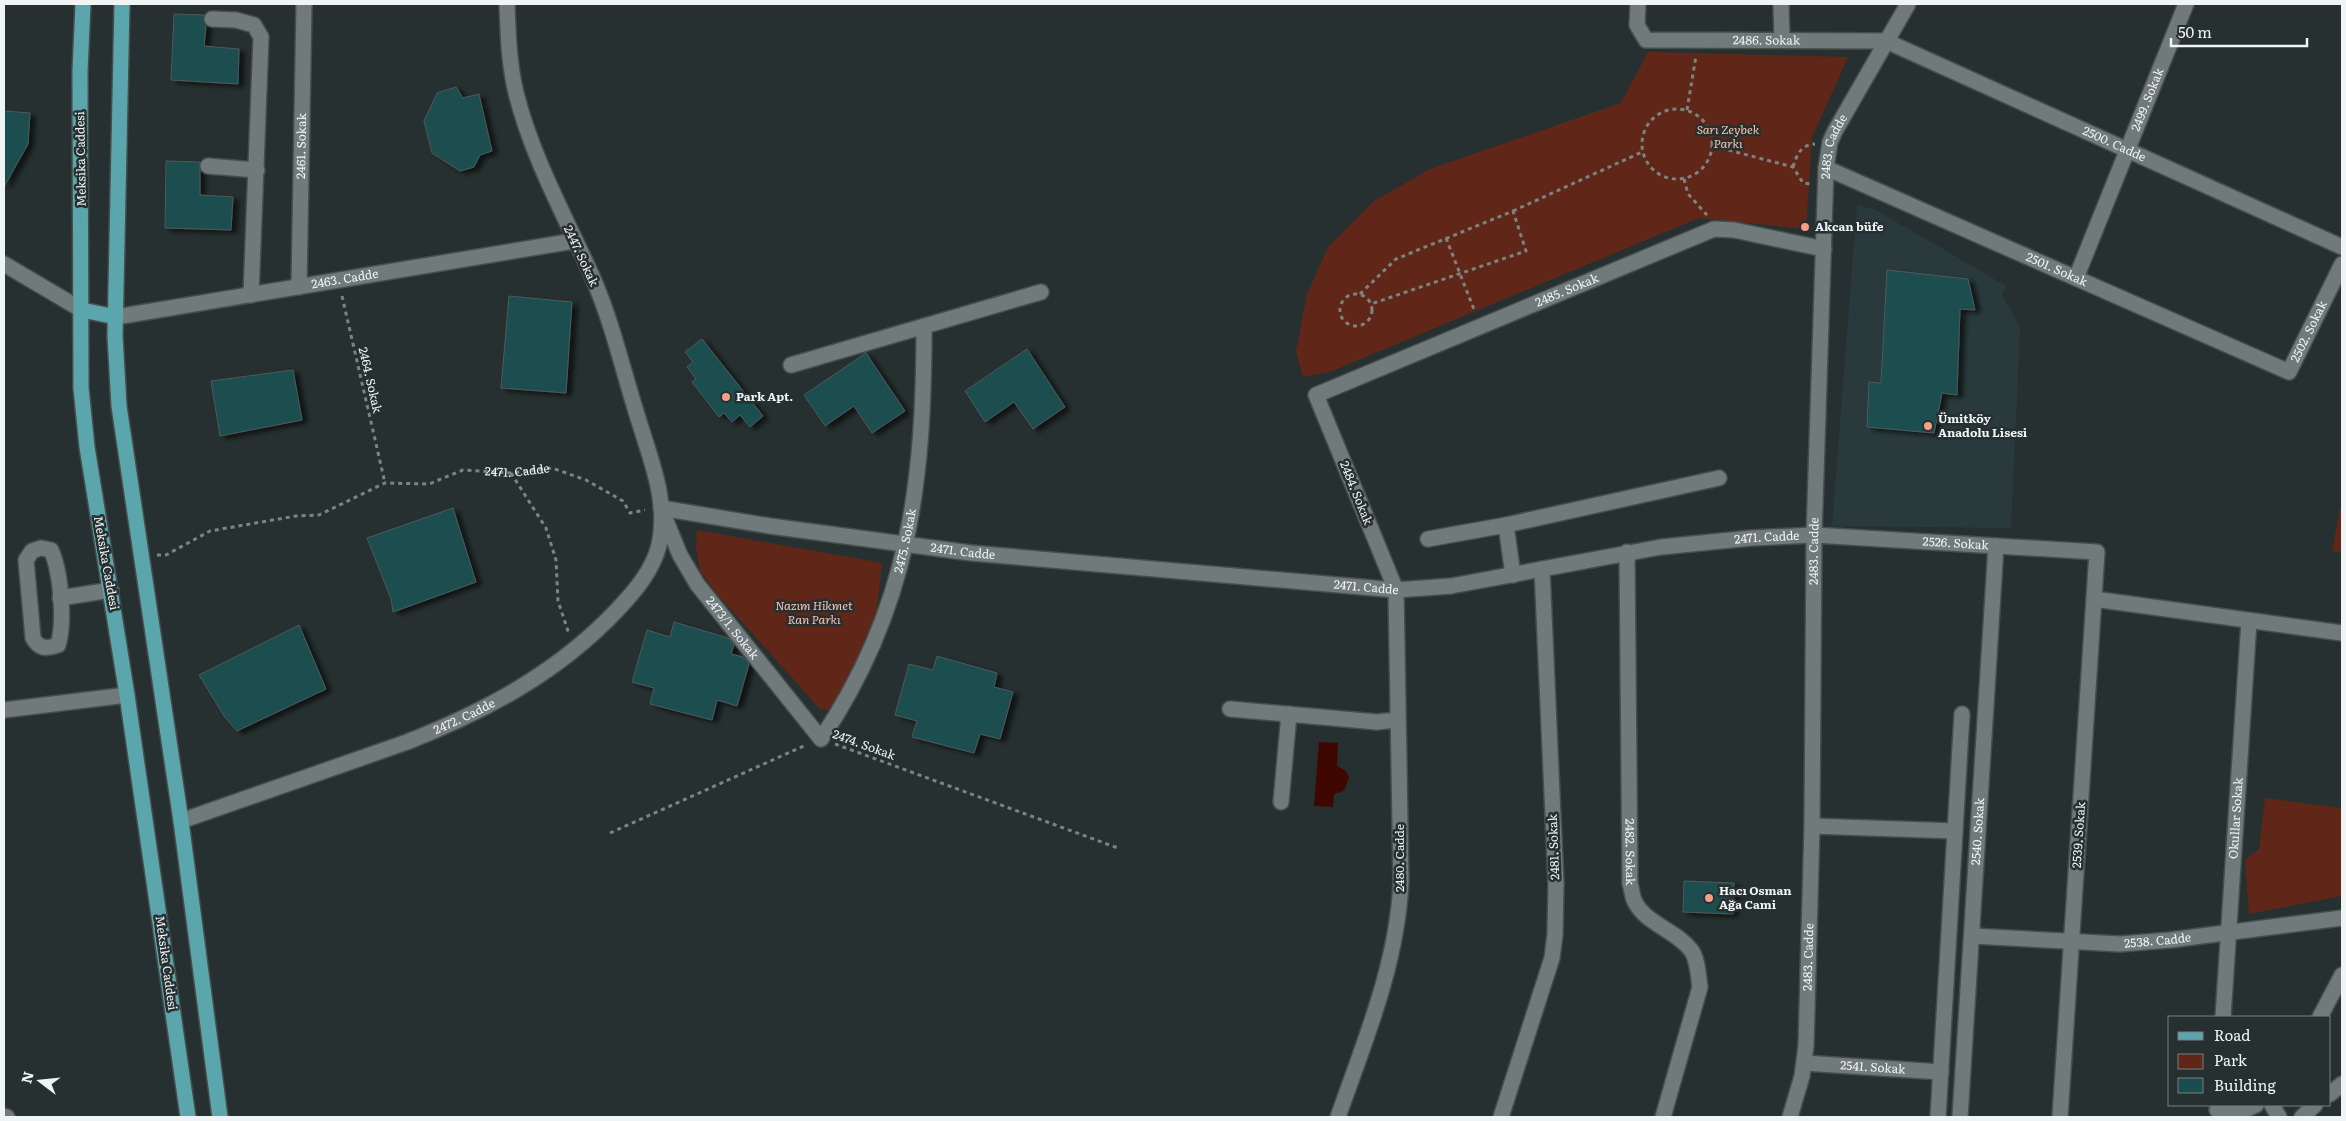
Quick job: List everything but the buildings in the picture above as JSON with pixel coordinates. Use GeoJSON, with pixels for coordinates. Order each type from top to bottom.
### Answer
{"type":"FeatureCollection","features":[{"type":"Feature","properties":{"kind":"main road","name":"Meksika Caddesi"},"geometry":{"type":"LineString","coordinates":[[83,4],[80,71],[81,388],[86,447],[127,695],[188,1117]]}},
{"type":"Feature","properties":{"kind":"main road"},"geometry":{"type":"LineString","coordinates":[[122,4],[117,164],[116,317],[119,406],[181,821],[220,1117]]}},
{"type":"Feature","properties":{"kind":"main road"},"geometry":{"type":"LineString","coordinates":[[82,310],[116,317]]}},
{"type":"Feature","properties":{"kind":"street","name":"2461. Sokak"},"geometry":{"type":"LineString","coordinates":[[299,287],[304,4]]}},
{"type":"Feature","properties":{"kind":"street","name":"2447. Sokak"},"geometry":{"type":"LineString","coordinates":[[507,4],[509,48],[516,93],[529,134],[574,241],[592,277],[606,315],[651,462],[661,508]]}},
{"type":"Feature","properties":{"kind":"street","name":"2486. Sokak"},"geometry":{"type":"LineString","coordinates":[[1638,4],[1637,25],[1646,40],[1886,41]]}},
{"type":"Feature","properties":{"kind":"street"},"geometry":{"type":"LineString","coordinates":[[1781,4],[1782,40]]}},
{"type":"Feature","properties":{"kind":"street","name":"2483. Cadde"},"geometry":{"type":"LineString","coordinates":[[1790,1117],[1804,1062],[1807,1030],[1812,826],[1814,535],[1826,168],[1830,142],[1908,4]]}},
{"type":"Feature","properties":{"kind":"street","name":"2499. Sokak"},"geometry":{"type":"LineString","coordinates":[[2076,278],[2186,4]]}},
{"type":"Feature","properties":{"kind":"street"},"geometry":{"type":"LineString","coordinates":[[212,19],[236,20],[254,25],[261,37],[251,295]]}},
{"type":"Feature","properties":{"kind":"street","name":"2500. Cadde"},"geometry":{"type":"LineString","coordinates":[[1886,41],[2342,247]]}},
{"type":"Feature","properties":{"kind":"street"},"geometry":{"type":"LineString","coordinates":[[208,166],[257,170]]}},
{"type":"Feature","properties":{"kind":"street","name":"2501. Sokak"},"geometry":{"type":"LineString","coordinates":[[1826,168],[2289,372]]}},
{"type":"Feature","properties":{"kind":"street","name":"2485. Sokak"},"geometry":{"type":"LineString","coordinates":[[1316,395],[1714,229],[1734,230],[1824,249]]}},
{"type":"Feature","properties":{"kind":"street","name":"2463. Cadde"},"geometry":{"type":"LineString","coordinates":[[116,317],[574,241]]}},
{"type":"Feature","properties":{"kind":"street"},"geometry":{"type":"LineString","coordinates":[[4,264],[82,310]]}},
{"type":"Feature","properties":{"kind":"street","name":"2502. Sokak"},"geometry":{"type":"LineString","coordinates":[[2289,372],[2342,264]]}},
{"type":"Feature","properties":{"kind":"street"},"geometry":{"type":"LineString","coordinates":[[790,365],[1041,292]]}},
{"type":"Feature","properties":{"kind":"street","name":"2475. Sokak"},"geometry":{"type":"LineString","coordinates":[[821,739],[842,708],[878,634],[893,594],[914,505],[920,456],[924,403],[924,326]]}},
{"type":"Feature","properties":{"kind":"street","name":"2484. Sokak"},"geometry":{"type":"LineString","coordinates":[[1316,395],[1396,590]]}},
{"type":"Feature","properties":{"kind":"street"},"geometry":{"type":"LineString","coordinates":[[1428,540],[1506,525],[1719,478]]}},
{"type":"Feature","properties":{"kind":"street","name":"2471. Cadde"},"geometry":{"type":"LineString","coordinates":[[661,508],[905,545],[1058,562],[1396,590],[1451,586],[1627,552],[1702,542],[1814,535]]}},
{"type":"Feature","properties":{"kind":"street","name":"2472. Cadde"},"geometry":{"type":"LineString","coordinates":[[181,821],[440,729],[508,696],[554,667],[627,600],[651,566],[660,539],[661,508]]}},
{"type":"Feature","properties":{"kind":"street","name":"2473/1. Sokak"},"geometry":{"type":"LineString","coordinates":[[661,508],[680,556],[697,584],[821,739]]}},
{"type":"Feature","properties":{"kind":"street"},"geometry":{"type":"LineString","coordinates":[[1506,525],[1513,575]]}},
{"type":"Feature","properties":{"kind":"street","name":"2526. Sokak"},"geometry":{"type":"LineString","coordinates":[[1814,535],[2098,552]]}},
{"type":"Feature","properties":{"kind":"street","name":"2540. Sokak"},"geometry":{"type":"LineString","coordinates":[[1960,1117],[1996,546]]}},
{"type":"Feature","properties":{"kind":"street"},"geometry":{"type":"LineString","coordinates":[[41,548],[51,550],[60,598],[61,634],[58,645],[43,648],[37,646],[33,638],[26,560],[32,550],[41,548]]}},
{"type":"Feature","properties":{"kind":"street","name":"2482. Sokak"},"geometry":{"type":"LineString","coordinates":[[1627,552],[1630,884],[1635,902],[1646,916],[1678,937],[1691,950],[1698,969],[1700,987],[1663,1117]]}},
{"type":"Feature","properties":{"kind":"street","name":"2539. Sokak"},"geometry":{"type":"LineString","coordinates":[[2060,1117],[2098,552]]}},
{"type":"Feature","properties":{"kind":"street","name":"2481. Sokak"},"geometry":{"type":"LineString","coordinates":[[1501,1117],[1552,958],[1556,934],[1556,884],[1542,569]]}},
{"type":"Feature","properties":{"kind":"street"},"geometry":{"type":"LineString","coordinates":[[60,598],[111,590]]}},
{"type":"Feature","properties":{"kind":"street","name":"2480. Cadde"},"geometry":{"type":"LineString","coordinates":[[1338,1117],[1385,982],[1400,913],[1396,590]]}},
{"type":"Feature","properties":{"kind":"street"},"geometry":{"type":"LineString","coordinates":[[2094,599],[2342,633]]}},
{"type":"Feature","properties":{"kind":"street","name":"Okullar Sokak"},"geometry":{"type":"LineString","coordinates":[[2223,1016],[2249,621]]}},
{"type":"Feature","properties":{"kind":"street"},"geometry":{"type":"LineString","coordinates":[[4,710],[127,695]]}},
{"type":"Feature","properties":{"kind":"street"},"geometry":{"type":"LineString","coordinates":[[1230,709],[1376,722],[1397,720]]}},
{"type":"Feature","properties":{"kind":"street"},"geometry":{"type":"LineString","coordinates":[[1281,802],[1290,714]]}},
{"type":"Feature","properties":{"kind":"street"},"geometry":{"type":"LineString","coordinates":[[1938,1117],[1962,714]]}},
{"type":"Feature","properties":{"kind":"street"},"geometry":{"type":"LineString","coordinates":[[1812,826],[1955,831]]}},
{"type":"Feature","properties":{"kind":"street","name":"2538. Cadde"},"geometry":{"type":"LineString","coordinates":[[1972,936],[2071,943],[2144,943],[2342,918]]}},
{"type":"Feature","properties":{"kind":"street"},"geometry":{"type":"LineString","coordinates":[[2321,1016],[2342,975]]}},
{"type":"Feature","properties":{"kind":"street"},"geometry":{"type":"LineString","coordinates":[[1944,1012],[1967,1013]]}},
{"type":"Feature","properties":{"kind":"street","name":"2541. Sokak"},"geometry":{"type":"LineString","coordinates":[[1804,1062],[1941,1072]]}},
{"type":"Feature","properties":{"kind":"street"},"geometry":{"type":"LineString","coordinates":[[2331,1093],[2342,1084]]}},
{"type":"Feature","properties":{"kind":"street"},"geometry":{"type":"LineString","coordinates":[[2217,1111],[2245,1110],[2254,1106]]}},
{"type":"Feature","properties":{"kind":"street"},"geometry":{"type":"LineString","coordinates":[[2273,1106],[2279,1117]]}},
{"type":"Feature","properties":{"kind":"street"},"geometry":{"type":"LineString","coordinates":[[2302,1117],[2314,1106]]}},
{"type":"Feature","properties":{"kind":"path"},"geometry":{"type":"LineString","coordinates":[[1687,110],[1699,40]]}},
{"type":"Feature","properties":{"kind":"path"},"geometry":{"type":"LineString","coordinates":[[1669,110],[1687,110],[1698,115],[1706,124],[1711,134],[1713,146],[1710,157],[1704,167],[1695,175],[1673,180],[1658,174],[1646,162],[1642,152],[1642,140],[1645,128],[1653,118],[1669,110]]}},
{"type":"Feature","properties":{"kind":"path"},"geometry":{"type":"LineString","coordinates":[[1793,166],[1797,155],[1806,145],[1830,142]]}},
{"type":"Feature","properties":{"kind":"path"},"geometry":{"type":"LineString","coordinates":[[1713,146],[1793,166],[1803,183],[1826,186]]}},
{"type":"Feature","properties":{"kind":"path"},"geometry":{"type":"LineString","coordinates":[[1360,294],[1396,259],[1513,210],[1642,152]]}},
{"type":"Feature","properties":{"kind":"path"},"geometry":{"type":"LineString","coordinates":[[1684,179],[1688,194],[1705,209],[1714,229]]}},
{"type":"Feature","properties":{"kind":"path"},"geometry":{"type":"LineString","coordinates":[[1371,304],[1526,251],[1513,210]]}},
{"type":"Feature","properties":{"kind":"path"},"geometry":{"type":"LineString","coordinates":[[1446,238],[1480,326]]}},
{"type":"Feature","properties":{"kind":"path","name":"2464. Sokak"},"geometry":{"type":"LineString","coordinates":[[338,281],[385,483]]}},
{"type":"Feature","properties":{"kind":"path"},"geometry":{"type":"LineString","coordinates":[[1350,294],[1360,294],[1371,304],[1371,315],[1365,323],[1355,326],[1345,322],[1339,313],[1341,302],[1350,294]]}},
{"type":"Feature","properties":{"kind":"path","name":"2471. Cadde"},"geometry":{"type":"LineString","coordinates":[[141,555],[166,555],[210,532],[246,523],[296,516],[319,515],[385,483],[429,484],[463,470],[511,473],[552,468],[586,480],[623,501],[630,513],[661,508]]}},
{"type":"Feature","properties":{"kind":"path"},"geometry":{"type":"LineString","coordinates":[[511,473],[546,528],[556,560],[558,601],[574,650]]}},
{"type":"Feature","properties":{"kind":"path","name":"2474. Sokak"},"geometry":{"type":"LineString","coordinates":[[610,833],[821,739],[1118,848]]}},
{"type":"Feature","properties":{"kind":"shaded area","name":"Ümitköy Anadolu Lisesi"},"geometry":{"type":"Polygon","coordinates":[[[1857,205],[1874,209],[2006,286],[2002,294],[2020,328],[2011,528],[1832,526],[1857,205]]]}},
{"type":"Feature","properties":{"kind":"shaded area"},"geometry":{"type":"Polygon","coordinates":[[[1319,742],[1338,743],[1337,766],[1346,771],[1349,778],[1344,791],[1334,794],[1333,807],[1314,806],[1319,742]]]}},
{"type":"Feature","properties":{"kind":"green space","name":"Sarı Zeybek Parkı"},"geometry":{"type":"Polygon","coordinates":[[[1648,52],[1848,57],[1812,137],[1806,229],[1699,218],[1332,371],[1303,377],[1296,351],[1307,294],[1328,247],[1374,201],[1430,169],[1621,103],[1648,52]]]}},
{"type":"Feature","properties":{"kind":"green space"},"geometry":{"type":"Polygon","coordinates":[[[2340,508],[2342,509],[2342,553],[2332,551],[2340,508]]]}},
{"type":"Feature","properties":{"kind":"green space","name":"Nazım Hikmet Ran Parkı"},"geometry":{"type":"Polygon","coordinates":[[[697,530],[882,563],[876,611],[869,639],[851,676],[829,710],[820,709],[716,593],[700,571],[696,548],[697,530]]]}},
{"type":"Feature","properties":{"kind":"green space"},"geometry":{"type":"Polygon","coordinates":[[[2265,798],[2342,808],[2342,896],[2249,914],[2245,860],[2259,849],[2265,798]]]}},
{"type":"Feature","properties":{"kind":"place","name":"Akcan büfe"},"geometry":{"type":"Point","coordinates":[1805,227]}},
{"type":"Feature","properties":{"kind":"place","name":"Park Apt."},"geometry":{"type":"Point","coordinates":[726,397]}},
{"type":"Feature","properties":{"kind":"place","name":"Ümitköy Anadolu Lisesi"},"geometry":{"type":"Point","coordinates":[1928,426]}},
{"type":"Feature","properties":{"kind":"place","name":"Hacı Osman Ağa Cami"},"geometry":{"type":"Point","coordinates":[1709,898]}}]}
